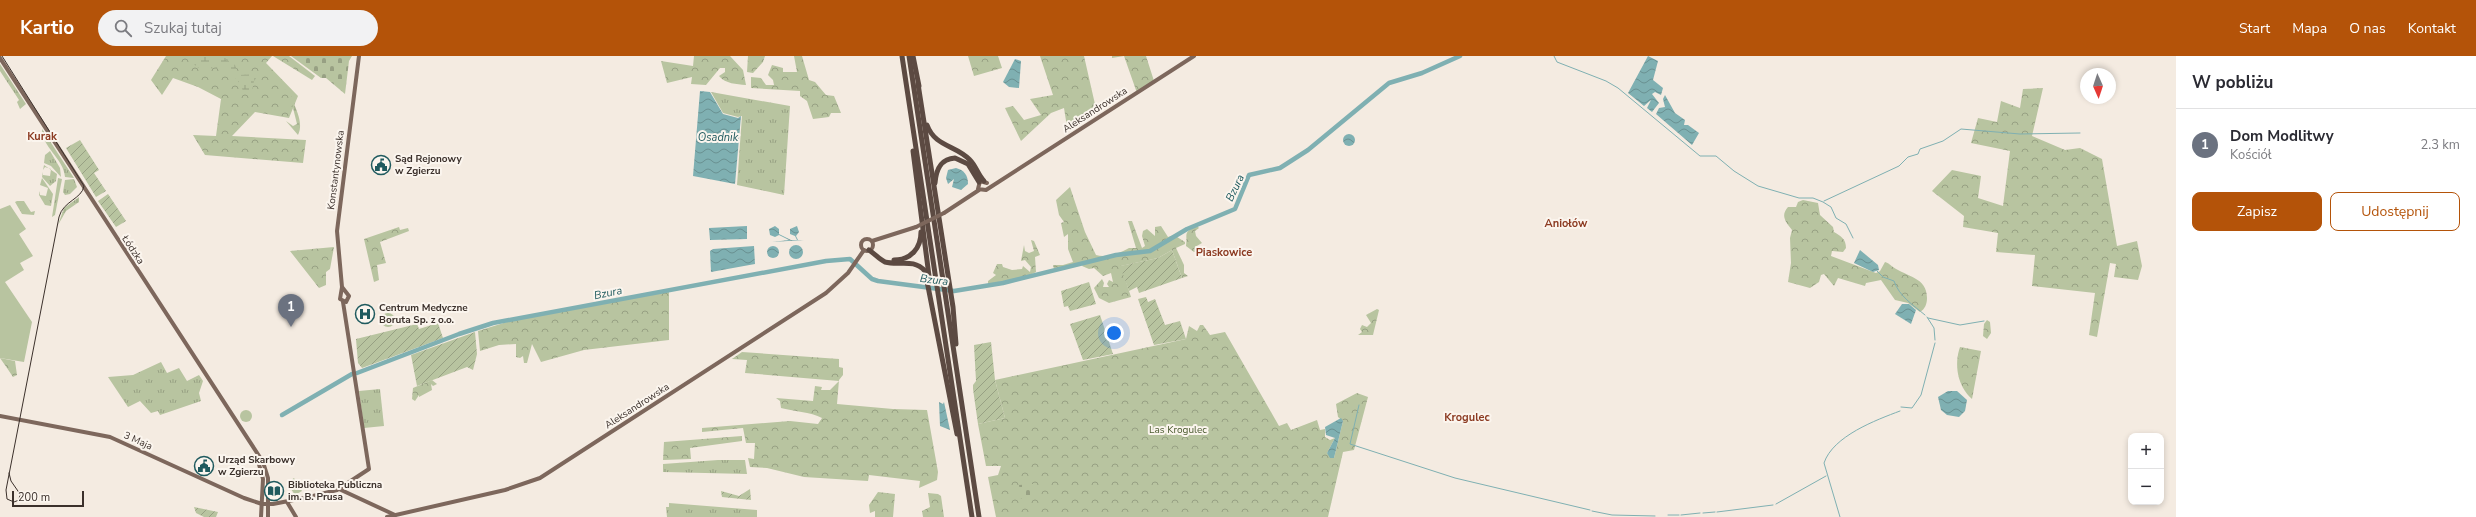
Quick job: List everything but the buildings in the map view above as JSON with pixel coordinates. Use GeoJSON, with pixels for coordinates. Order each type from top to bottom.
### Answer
{"type":"FeatureCollection","features":[{"type":"Feature","properties":{"kind":"highway"},"geometry":{"type":"LineString","coordinates":[[902,56],[972,517]]}},
{"type":"Feature","properties":{"kind":"highway"},"geometry":{"type":"LineString","coordinates":[[909,56],[945,294],[954,338]]}},
{"type":"Feature","properties":{"kind":"highway"},"geometry":{"type":"LineString","coordinates":[[913,56],[950,285],[956,365],[979,517]]}},
{"type":"Feature","properties":{"kind":"highway"},"geometry":{"type":"LineString","coordinates":[[918,84],[926,123],[932,135],[943,145],[970,159],[987,184]]}},
{"type":"Feature","properties":{"kind":"highway"},"geometry":{"type":"LineString","coordinates":[[910,111],[921,217],[931,293],[948,396],[964,462]]}},
{"type":"Feature","properties":{"kind":"highway"},"geometry":{"type":"LineString","coordinates":[[935,186],[936,171],[940,164],[950,158],[959,158],[968,164],[979,187]]}},
{"type":"Feature","properties":{"kind":"highway"},"geometry":{"type":"LineString","coordinates":[[869,249],[891,260],[900,260],[909,256],[917,248],[920,240],[921,217]]}},
{"type":"Feature","properties":{"kind":"highway"},"geometry":{"type":"LineString","coordinates":[[869,249],[886,262],[911,263],[919,265],[925,271],[930,283]]}},
{"type":"Feature","properties":{"kind":"main road","name":"Konstantynowska"},"geometry":{"type":"LineString","coordinates":[[341,295],[342,287],[337,231],[359,56]]}},
{"type":"Feature","properties":{"kind":"main road","name":"Aleksandrowska"},"geometry":{"type":"LineString","coordinates":[[987,184],[1005,177],[1194,56]]}},
{"type":"Feature","properties":{"kind":"main road","name":"Łódzka"},"geometry":{"type":"LineString","coordinates":[[0,58],[254,451]]}},
{"type":"Feature","properties":{"kind":"main road"},"geometry":{"type":"LineString","coordinates":[[979,187],[987,184]]}},
{"type":"Feature","properties":{"kind":"main road"},"geometry":{"type":"LineString","coordinates":[[979,187],[985,191],[987,184]]}},
{"type":"Feature","properties":{"kind":"main road","name":"Aleksandrowska"},"geometry":{"type":"LineString","coordinates":[[869,249],[862,247],[862,241],[866,238],[872,241],[916,227],[944,213],[979,187]]}},
{"type":"Feature","properties":{"kind":"main road","name":"Aleksandrowska"},"geometry":{"type":"LineString","coordinates":[[387,517],[511,488],[539,479],[826,293],[869,249],[872,241]]}},
{"type":"Feature","properties":{"kind":"main road","name":"Konstantynowska"},"geometry":{"type":"LineString","coordinates":[[342,287],[346,293]]}},
{"type":"Feature","properties":{"kind":"main road"},"geometry":{"type":"LineString","coordinates":[[346,293],[349,297],[345,302],[340,299],[341,295],[346,293]]}},
{"type":"Feature","properties":{"kind":"main road","name":"3 Maja"},"geometry":{"type":"LineString","coordinates":[[0,416],[110,437],[244,498],[262,504],[287,502],[339,489],[369,469],[345,302]]}},
{"type":"Feature","properties":{"kind":"main road"},"geometry":{"type":"LineString","coordinates":[[254,451],[261,469],[262,517]]}},
{"type":"Feature","properties":{"kind":"main road"},"geometry":{"type":"LineString","coordinates":[[254,451],[267,473],[268,517]]}},
{"type":"Feature","properties":{"kind":"main road"},"geometry":{"type":"LineString","coordinates":[[349,483],[346,488],[349,493]]}},
{"type":"Feature","properties":{"kind":"main road"},"geometry":{"type":"LineString","coordinates":[[339,489],[396,515]]}},
{"type":"Feature","properties":{"kind":"main road"},"geometry":{"type":"LineString","coordinates":[[287,502],[296,517]]}},
{"type":"Feature","properties":{"kind":"green space"},"geometry":{"type":"Polygon","coordinates":[[[166,56],[272,56],[266,63],[298,96],[289,118],[255,112],[232,136],[306,140],[303,163],[205,155],[193,135],[216,136],[221,99],[198,87],[173,78],[162,95],[151,80],[166,56]]]}},
{"type":"Feature","properties":{"kind":"green space"},"geometry":{"type":"Polygon","coordinates":[[[186,56],[218,56],[212,68],[208,71],[197,67],[186,56]]]}},
{"type":"Feature","properties":{"kind":"green space"},"geometry":{"type":"Polygon","coordinates":[[[221,56],[235,65],[239,75],[255,74],[258,76],[254,81],[252,91],[243,91],[237,79],[219,67],[219,64],[207,86],[221,56]]]}},
{"type":"Feature","properties":{"kind":"green space"},"geometry":{"type":"Polygon","coordinates":[[[273,56],[289,56],[315,76],[312,80],[273,56]]]}},
{"type":"Feature","properties":{"kind":"green space"},"geometry":{"type":"Polygon","coordinates":[[[291,56],[352,56],[349,61],[345,94],[326,78],[321,78],[291,56]]]}},
{"type":"Feature","properties":{"kind":"green space"},"geometry":{"type":"Polygon","coordinates":[[[694,56],[730,56],[743,70],[746,85],[731,83],[722,79],[719,76],[725,72],[725,68],[720,68],[706,85],[691,84],[692,77],[667,83],[661,61],[693,66],[694,56]]]}},
{"type":"Feature","properties":{"kind":"green space"},"geometry":{"type":"Polygon","coordinates":[[[748,56],[765,56],[763,62],[753,73],[747,72],[748,56]]]}},
{"type":"Feature","properties":{"kind":"green space"},"geometry":{"type":"Polygon","coordinates":[[[794,56],[802,56],[809,80],[815,82],[826,95],[834,96],[841,113],[831,113],[829,117],[813,119],[807,101],[800,96],[800,91],[751,88],[751,77],[761,78],[766,85],[774,85],[773,80],[768,75],[772,65],[783,68],[783,72],[797,72],[794,56]]]}},
{"type":"Feature","properties":{"kind":"green space"},"geometry":{"type":"Polygon","coordinates":[[[968,56],[998,56],[1002,68],[974,76],[968,56]]]}},
{"type":"Feature","properties":{"kind":"green space"},"geometry":{"type":"Polygon","coordinates":[[[1040,56],[1084,56],[1097,113],[1067,127],[1064,108],[1051,113],[1021,141],[1005,108],[1013,106],[1024,120],[1041,115],[1030,99],[1053,95],[1040,56]]]}},
{"type":"Feature","properties":{"kind":"green space"},"geometry":{"type":"Polygon","coordinates":[[[1112,56],[1124,56],[1112,58],[1112,56]]]}},
{"type":"Feature","properties":{"kind":"green space"},"geometry":{"type":"Polygon","coordinates":[[[1124,56],[1146,56],[1154,81],[1137,93],[1124,56]]]}},
{"type":"Feature","properties":{"kind":"green space"},"geometry":{"type":"Polygon","coordinates":[[[0,64],[26,104],[20,109],[17,102],[19,100],[0,71],[0,64]]]}},
{"type":"Feature","properties":{"kind":"green space"},"geometry":{"type":"Polygon","coordinates":[[[2043,88],[2032,136],[2065,150],[2080,148],[2102,159],[2117,246],[2137,241],[2142,266],[2138,280],[2114,277],[2116,264],[2110,263],[2097,337],[2089,335],[2095,293],[2032,286],[2035,255],[1996,252],[1998,233],[1963,227],[1964,216],[1932,191],[1952,170],[1981,176],[1978,198],[2003,206],[2010,151],[1971,143],[1978,118],[1997,122],[2001,101],[2020,108],[2023,89],[2043,88]]]}},
{"type":"Feature","properties":{"kind":"green space"},"geometry":{"type":"Polygon","coordinates":[[[284,89],[290,92],[298,114],[300,130],[298,135],[286,121],[293,126],[297,124],[289,92],[284,89]]]}},
{"type":"Feature","properties":{"kind":"green space"},"geometry":{"type":"Polygon","coordinates":[[[711,92],[790,106],[784,195],[737,185],[742,116],[738,117],[723,113],[711,92]]]}},
{"type":"Feature","properties":{"kind":"green space"},"geometry":{"type":"Polygon","coordinates":[[[42,129],[74,178],[65,177],[61,164],[45,141],[42,129]]]}},
{"type":"Feature","properties":{"kind":"green space"},"geometry":{"type":"Polygon","coordinates":[[[80,140],[99,170],[94,173],[106,191],[96,197],[66,148],[80,140]]]}},
{"type":"Feature","properties":{"kind":"green space"},"geometry":{"type":"Polygon","coordinates":[[[50,151],[60,168],[61,177],[51,166],[44,163],[45,155],[50,151]]]}},
{"type":"Feature","properties":{"kind":"green space"},"geometry":{"type":"Polygon","coordinates":[[[51,170],[57,174],[56,181],[50,186],[42,177],[43,172],[43,175],[50,176],[51,170]]]}},
{"type":"Feature","properties":{"kind":"green space"},"geometry":{"type":"Polygon","coordinates":[[[42,178],[53,194],[51,206],[45,205],[39,195],[39,191],[40,195],[46,196],[48,188],[40,185],[42,178]]]}},
{"type":"Feature","properties":{"kind":"green space"},"geometry":{"type":"Polygon","coordinates":[[[58,178],[62,179],[55,215],[52,217],[58,178]]]}},
{"type":"Feature","properties":{"kind":"green space"},"geometry":{"type":"Polygon","coordinates":[[[74,179],[77,187],[70,194],[65,195],[63,192],[65,180],[74,179]]]}},
{"type":"Feature","properties":{"kind":"green space"},"geometry":{"type":"Polygon","coordinates":[[[1070,187],[1085,232],[1096,255],[1109,255],[1129,248],[1136,248],[1128,221],[1132,221],[1142,248],[1145,246],[1142,236],[1143,231],[1147,229],[1155,236],[1155,227],[1161,226],[1168,237],[1174,235],[1185,242],[1185,244],[1176,248],[1184,265],[1184,273],[1188,276],[1182,278],[1172,250],[1158,258],[1121,266],[1131,297],[1109,303],[1099,298],[1094,288],[1102,279],[1104,283],[1103,287],[1109,287],[1107,284],[1109,280],[1113,282],[1111,273],[1103,276],[1094,268],[1089,269],[1082,266],[1084,262],[1054,269],[1053,265],[1063,265],[1073,262],[1068,249],[1068,234],[1064,237],[1061,223],[1064,222],[1059,215],[1056,200],[1070,187]]]}},
{"type":"Feature","properties":{"kind":"green space"},"geometry":{"type":"Polygon","coordinates":[[[108,194],[126,221],[116,227],[98,201],[108,194]]]}},
{"type":"Feature","properties":{"kind":"green space"},"geometry":{"type":"Polygon","coordinates":[[[79,197],[79,202],[66,211],[58,225],[64,208],[79,197]]]}},
{"type":"Feature","properties":{"kind":"green space"},"geometry":{"type":"Polygon","coordinates":[[[1803,200],[1818,203],[1820,215],[1833,227],[1834,232],[1841,236],[1844,240],[1846,248],[1843,252],[1832,251],[1831,256],[1876,273],[1880,271],[1885,262],[1915,278],[1924,286],[1926,291],[1927,302],[1923,309],[1920,312],[1908,303],[1895,300],[1881,280],[1866,283],[1865,286],[1838,278],[1834,286],[1824,274],[1821,275],[1819,282],[1810,288],[1788,282],[1791,263],[1790,238],[1792,230],[1785,219],[1784,213],[1788,207],[1796,207],[1798,202],[1803,200]]]}},
{"type":"Feature","properties":{"kind":"green space"},"geometry":{"type":"Polygon","coordinates":[[[24,201],[31,212],[35,211],[34,215],[22,214],[15,202],[24,201]]]}},
{"type":"Feature","properties":{"kind":"green space"},"geometry":{"type":"Polygon","coordinates":[[[10,205],[26,229],[19,234],[33,256],[20,263],[24,270],[5,282],[32,322],[24,362],[0,358],[0,209],[10,205]]]}},
{"type":"Feature","properties":{"kind":"green space"},"geometry":{"type":"Polygon","coordinates":[[[1197,226],[1199,228],[1195,231],[1196,236],[1202,243],[1195,247],[1196,252],[1194,252],[1186,246],[1187,232],[1197,226]]]}},
{"type":"Feature","properties":{"kind":"green space"},"geometry":{"type":"Polygon","coordinates":[[[399,227],[400,230],[408,228],[409,231],[380,242],[386,263],[377,265],[379,280],[374,282],[364,239],[399,227]]]}},
{"type":"Feature","properties":{"kind":"green space"},"geometry":{"type":"Polygon","coordinates":[[[1031,240],[1034,241],[1040,255],[1035,257],[1036,272],[1026,277],[988,284],[988,281],[996,275],[993,273],[997,264],[1002,264],[1003,267],[1012,270],[1022,269],[1023,266],[1030,272],[1031,267],[1025,260],[1021,261],[1024,245],[1025,251],[1029,253],[1034,251],[1031,240]]]}},
{"type":"Feature","properties":{"kind":"green space"},"geometry":{"type":"Polygon","coordinates":[[[334,247],[330,269],[326,272],[326,285],[319,288],[290,251],[334,247]]]}},
{"type":"Feature","properties":{"kind":"green space"},"geometry":{"type":"Polygon","coordinates":[[[1172,250],[1182,278],[1139,293],[1137,287],[1129,291],[1120,266],[1158,258],[1172,250]]]}},
{"type":"Feature","properties":{"kind":"green space"},"geometry":{"type":"Polygon","coordinates":[[[1089,282],[1096,304],[1070,311],[1068,306],[1064,307],[1061,291],[1089,282]]]}},
{"type":"Feature","properties":{"kind":"green space"},"geometry":{"type":"Polygon","coordinates":[[[669,291],[669,340],[584,350],[541,362],[532,344],[527,363],[524,363],[523,356],[520,358],[516,357],[516,344],[499,345],[480,351],[478,331],[510,321],[669,291]]]}},
{"type":"Feature","properties":{"kind":"green space"},"geometry":{"type":"Polygon","coordinates":[[[1146,297],[1148,302],[1155,299],[1165,325],[1180,321],[1186,339],[1154,345],[1138,299],[1146,297]]]}},
{"type":"Feature","properties":{"kind":"green space"},"geometry":{"type":"Polygon","coordinates":[[[1377,309],[1379,310],[1373,335],[1358,335],[1362,332],[1360,329],[1362,325],[1367,327],[1371,323],[1366,315],[1377,309]]]}},
{"type":"Feature","properties":{"kind":"green space"},"geometry":{"type":"Polygon","coordinates":[[[388,313],[393,315],[395,320],[393,325],[388,327],[383,325],[381,320],[383,315],[388,313]]]}},
{"type":"Feature","properties":{"kind":"green space"},"geometry":{"type":"Polygon","coordinates":[[[1100,315],[1113,354],[1083,360],[1070,324],[1100,315]]]}},
{"type":"Feature","properties":{"kind":"green space"},"geometry":{"type":"Polygon","coordinates":[[[1987,320],[1990,322],[1991,333],[1987,339],[1983,336],[1984,324],[1987,320]]]}},
{"type":"Feature","properties":{"kind":"green space"},"geometry":{"type":"Polygon","coordinates":[[[438,323],[443,338],[362,368],[358,363],[356,339],[417,324],[419,329],[438,323]]]}},
{"type":"Feature","properties":{"kind":"green space","name":"Las Krogulec"},"geometry":{"type":"Polygon","coordinates":[[[1200,325],[1203,325],[1210,335],[1225,332],[1279,426],[1287,423],[1291,430],[1317,420],[1320,430],[1325,429],[1325,437],[1330,440],[1335,438],[1327,453],[1334,458],[1343,421],[1338,417],[1336,404],[1357,393],[1368,397],[1354,450],[1343,452],[1328,517],[996,517],[988,477],[998,475],[1001,466],[986,466],[978,424],[1005,418],[995,380],[1186,339],[1189,326],[1197,331],[1200,325]]]}},
{"type":"Feature","properties":{"kind":"green space"},"geometry":{"type":"Polygon","coordinates":[[[475,332],[477,354],[473,370],[467,367],[417,386],[411,355],[475,332]]]}},
{"type":"Feature","properties":{"kind":"green space"},"geometry":{"type":"Polygon","coordinates":[[[991,342],[995,380],[1005,418],[978,424],[973,389],[973,385],[976,381],[974,345],[991,342]]]}},
{"type":"Feature","properties":{"kind":"green space"},"geometry":{"type":"Polygon","coordinates":[[[1960,347],[1981,351],[1972,399],[1963,388],[1958,374],[1957,360],[1960,347]]]}},
{"type":"Feature","properties":{"kind":"green space"},"geometry":{"type":"Polygon","coordinates":[[[742,352],[839,359],[839,367],[843,368],[843,375],[839,381],[745,373],[747,360],[732,359],[742,352]]]}},
{"type":"Feature","properties":{"kind":"green space"},"geometry":{"type":"Polygon","coordinates":[[[0,358],[15,361],[17,375],[13,377],[0,358]]]}},
{"type":"Feature","properties":{"kind":"green space"},"geometry":{"type":"Polygon","coordinates":[[[161,362],[167,373],[179,368],[187,381],[199,375],[203,381],[199,393],[201,401],[160,415],[158,411],[151,413],[140,401],[128,407],[108,377],[133,375],[161,362]]]}},
{"type":"Feature","properties":{"kind":"green space"},"geometry":{"type":"Polygon","coordinates":[[[432,380],[437,384],[433,386],[431,384],[432,390],[419,397],[419,395],[415,401],[412,399],[413,388],[432,380]]]}},
{"type":"Feature","properties":{"kind":"green space"},"geometry":{"type":"Polygon","coordinates":[[[839,381],[837,404],[893,409],[927,410],[938,472],[937,480],[919,488],[920,481],[869,475],[868,481],[804,477],[767,468],[750,467],[748,458],[754,459],[755,443],[746,443],[743,428],[702,432],[702,428],[790,421],[818,424],[822,418],[807,413],[781,408],[780,401],[776,398],[813,401],[815,386],[822,387],[821,390],[830,390],[839,381]]]}},
{"type":"Feature","properties":{"kind":"green space"},"geometry":{"type":"Polygon","coordinates":[[[380,389],[384,426],[364,428],[359,391],[380,389]]]}},
{"type":"Feature","properties":{"kind":"green space"},"geometry":{"type":"Polygon","coordinates":[[[244,410],[248,410],[252,416],[248,422],[244,422],[240,418],[240,414],[244,410]]]}},
{"type":"Feature","properties":{"kind":"green space"},"geometry":{"type":"Polygon","coordinates":[[[742,436],[742,441],[690,448],[691,459],[663,460],[664,442],[742,436]]]}},
{"type":"Feature","properties":{"kind":"green space"},"geometry":{"type":"Polygon","coordinates":[[[718,460],[745,460],[747,474],[663,472],[663,464],[718,460]]]}},
{"type":"Feature","properties":{"kind":"green space"},"geometry":{"type":"Polygon","coordinates":[[[294,478],[302,491],[295,495],[287,483],[294,478]]]}},
{"type":"Feature","properties":{"kind":"green space"},"geometry":{"type":"Polygon","coordinates":[[[1033,484],[1034,499],[1021,499],[1019,485],[1033,484]]]}},
{"type":"Feature","properties":{"kind":"green space"},"geometry":{"type":"Polygon","coordinates":[[[750,489],[751,500],[722,497],[721,491],[739,496],[750,489]]]}},
{"type":"Feature","properties":{"kind":"green space"},"geometry":{"type":"Polygon","coordinates":[[[878,492],[895,494],[893,517],[875,517],[875,511],[870,513],[869,505],[878,492]]]}},
{"type":"Feature","properties":{"kind":"green space"},"geometry":{"type":"Polygon","coordinates":[[[928,493],[938,494],[941,496],[944,517],[923,517],[922,511],[930,507],[928,493]]]}},
{"type":"Feature","properties":{"kind":"green space"},"geometry":{"type":"Polygon","coordinates":[[[669,503],[757,510],[757,517],[667,517],[666,507],[669,507],[669,503]]]}},
{"type":"Feature","properties":{"kind":"green space"},"geometry":{"type":"Polygon","coordinates":[[[194,507],[218,512],[216,517],[204,517],[196,513],[194,507]]]}},
{"type":"Feature","properties":{"kind":"water"},"geometry":{"type":"Polygon","coordinates":[[[1648,56],[1658,61],[1653,80],[1663,88],[1661,95],[1655,92],[1652,94],[1659,103],[1652,112],[1647,108],[1651,100],[1644,106],[1628,93],[1648,56]]]}},
{"type":"Feature","properties":{"kind":"water"},"geometry":{"type":"Polygon","coordinates":[[[1015,59],[1021,61],[1019,88],[1009,87],[1003,82],[1015,59]]]}},
{"type":"Feature","properties":{"kind":"water","name":"Osadnik"},"geometry":{"type":"Polygon","coordinates":[[[700,91],[710,92],[723,114],[738,118],[741,116],[735,184],[693,176],[700,91]]]}},
{"type":"Feature","properties":{"kind":"water"},"geometry":{"type":"Polygon","coordinates":[[[1665,95],[1675,113],[1685,120],[1684,125],[1688,125],[1699,133],[1692,145],[1656,114],[1659,108],[1665,107],[1663,99],[1665,95]]]}},
{"type":"Feature","properties":{"kind":"water"},"geometry":{"type":"Polygon","coordinates":[[[1349,134],[1353,136],[1355,140],[1353,144],[1349,146],[1345,144],[1343,140],[1345,136],[1349,134]]]}},
{"type":"Feature","properties":{"kind":"water"},"geometry":{"type":"Polygon","coordinates":[[[956,168],[961,170],[967,178],[968,184],[961,190],[952,187],[954,179],[948,184],[946,178],[948,170],[956,168]]]}},
{"type":"Feature","properties":{"kind":"water"},"geometry":{"type":"Polygon","coordinates":[[[747,226],[747,239],[710,240],[709,228],[747,226]]]}},
{"type":"Feature","properties":{"kind":"water"},"geometry":{"type":"Polygon","coordinates":[[[775,226],[779,229],[779,234],[791,240],[797,240],[795,236],[790,234],[790,229],[797,226],[799,232],[796,236],[798,240],[804,240],[772,242],[789,240],[779,235],[775,237],[770,235],[769,229],[775,226]]]}},
{"type":"Feature","properties":{"kind":"water"},"geometry":{"type":"Polygon","coordinates":[[[796,245],[801,247],[803,252],[801,257],[796,259],[791,257],[789,252],[791,247],[796,245]]]}},
{"type":"Feature","properties":{"kind":"water"},"geometry":{"type":"Polygon","coordinates":[[[754,246],[755,264],[711,272],[710,251],[713,249],[754,246]]]}},
{"type":"Feature","properties":{"kind":"water"},"geometry":{"type":"Polygon","coordinates":[[[775,246],[778,247],[778,257],[771,258],[768,257],[767,250],[768,247],[775,246]]]}},
{"type":"Feature","properties":{"kind":"water"},"geometry":{"type":"Polygon","coordinates":[[[1860,250],[1878,265],[1879,270],[1873,272],[1854,263],[1860,250]]]}},
{"type":"Feature","properties":{"kind":"water"},"geometry":{"type":"Polygon","coordinates":[[[1902,304],[1909,304],[1916,310],[1911,324],[1895,314],[1902,304]]]}},
{"type":"Feature","properties":{"kind":"water"},"geometry":{"type":"Polygon","coordinates":[[[1948,391],[1957,391],[1967,400],[1965,411],[1959,417],[1947,415],[1941,410],[1938,397],[1948,391]]]}},
{"type":"Feature","properties":{"kind":"water"},"geometry":{"type":"Polygon","coordinates":[[[939,402],[943,404],[944,402],[950,430],[940,426],[939,402]]]}},
{"type":"Feature","properties":{"kind":"water"},"geometry":{"type":"Polygon","coordinates":[[[1341,418],[1343,421],[1334,458],[1330,458],[1327,453],[1335,438],[1326,435],[1325,427],[1341,418]]]}},
{"type":"Feature","properties":{"kind":"waterway","name":"Bzura"},"geometry":{"type":"LineString","coordinates":[[357,373],[459,334],[493,323],[826,261],[850,259],[872,279],[878,281],[954,291],[1003,283],[1116,255],[1150,251],[1187,229],[1235,209],[1249,175],[1280,168],[1308,150],[1389,83],[1422,73],[1460,56]]}},
{"type":"Feature","properties":{"kind":"waterway"},"geometry":{"type":"LineString","coordinates":[[1554,56],[1557,62],[1606,81],[1618,88],[1700,156],[1716,156],[1734,171],[1758,186],[1799,198],[1813,198],[1823,202],[1831,207],[1836,218],[1846,224],[1853,238]]}},
{"type":"Feature","properties":{"kind":"waterway"},"geometry":{"type":"LineString","coordinates":[[1824,201],[1899,166],[1908,157],[1918,154],[1920,149],[1943,141],[1961,129],[2020,134],[2080,133]]}},
{"type":"Feature","properties":{"kind":"waterway"},"geometry":{"type":"LineString","coordinates":[[1877,271],[1883,277],[1894,281],[1903,296],[1925,315]]}},
{"type":"Feature","properties":{"kind":"waterway"},"geometry":{"type":"LineString","coordinates":[[1927,317],[1934,328],[1935,340]]}},
{"type":"Feature","properties":{"kind":"waterway"},"geometry":{"type":"LineString","coordinates":[[1928,318],[1960,325],[1984,321]]}},
{"type":"Feature","properties":{"kind":"waterway"},"geometry":{"type":"LineString","coordinates":[[1901,407],[1912,408],[1921,395],[1935,343]]}},
{"type":"Feature","properties":{"kind":"waterway","name":"Bzura"},"geometry":{"type":"LineString","coordinates":[[282,415],[352,374]]}},
{"type":"Feature","properties":{"kind":"waterway"},"geometry":{"type":"LineString","coordinates":[[1359,405],[1350,444],[1455,478],[1590,510]]}},
{"type":"Feature","properties":{"kind":"waterway"},"geometry":{"type":"LineString","coordinates":[[1840,517],[1824,463],[1829,453],[1836,445],[1856,430],[1900,411]]}},
{"type":"Feature","properties":{"kind":"waterway"},"geometry":{"type":"LineString","coordinates":[[1776,504],[1826,476]]}},
{"type":"Feature","properties":{"kind":"waterway"},"geometry":{"type":"LineString","coordinates":[[1717,512],[1773,505]]}},
{"type":"Feature","properties":{"kind":"waterway"},"geometry":{"type":"LineString","coordinates":[[1592,511],[1612,515],[1655,516]]}},
{"type":"Feature","properties":{"kind":"waterway"},"geometry":{"type":"LineString","coordinates":[[1703,513],[1715,512]]}},
{"type":"Feature","properties":{"kind":"waterway"},"geometry":{"type":"LineString","coordinates":[[1681,515],[1700,513]]}},
{"type":"Feature","properties":{"kind":"waterway"},"geometry":{"type":"LineString","coordinates":[[1668,515],[1679,515]]}},
{"type":"Feature","properties":{"kind":"tram line"},"geometry":{"type":"LineString","coordinates":[[2,56],[84,186],[80,194],[64,207],[59,217],[6,490],[7,499],[14,502],[19,500],[20,494],[11,481],[9,473]]}},
{"type":"Feature","properties":{"kind":"place","name":"Sąd Rejonowy w Zgierzu"},"geometry":{"type":"Point","coordinates":[381,165]}},
{"type":"Feature","properties":{"kind":"place","name":"Centrum Medyczne Boruta Sp. z o.o."},"geometry":{"type":"Point","coordinates":[365,314]}},
{"type":"Feature","properties":{"kind":"place","name":"Dom Modlitwy"},"geometry":{"type":"Point","coordinates":[291,327]}},
{"type":"Feature","properties":{"kind":"place","name":"Urząd Skarbowy w Zgierzu"},"geometry":{"type":"Point","coordinates":[204,466]}},
{"type":"Feature","properties":{"kind":"place","name":"Biblioteka Publiczna im. B. Prusa"},"geometry":{"type":"Point","coordinates":[274,491]}},
{"type":"Feature","properties":{"kind":"district","name":"Kurak"},"geometry":{"type":"Point","coordinates":[42,136]}},
{"type":"Feature","properties":{"kind":"district","name":"Aniołów"},"geometry":{"type":"Point","coordinates":[1566,223]}},
{"type":"Feature","properties":{"kind":"district","name":"Piaskowice"},"geometry":{"type":"Point","coordinates":[1224,252]}},
{"type":"Feature","properties":{"kind":"district","name":"Krogulec"},"geometry":{"type":"Point","coordinates":[1467,417]}}]}
